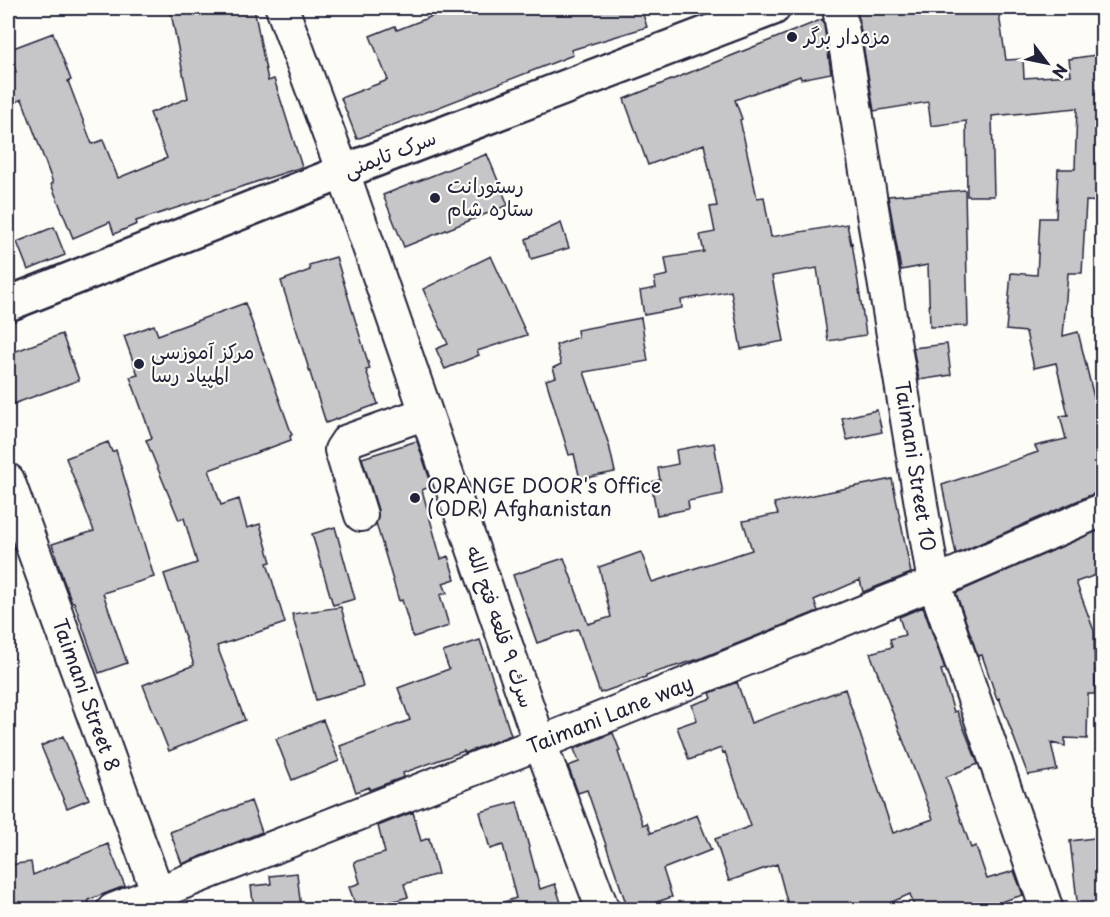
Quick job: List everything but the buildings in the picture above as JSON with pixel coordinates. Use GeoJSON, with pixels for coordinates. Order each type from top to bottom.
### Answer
{"type":"FeatureCollection","features":[{"type":"Feature","properties":{"kind":"main road","name":"سرک تایمنی"},"geometry":{"type":"LineString","coordinates":[[8,304],[343,172],[773,8]]}},
{"type":"Feature","properties":{"kind":"street","name":"سرك ٩ قلعه فتح الله"},"geometry":{"type":"LineString","coordinates":[[282,8],[343,172],[540,743],[603,909]]}},
{"type":"Feature","properties":{"kind":"street","name":"Taimani Street 10"},"geometry":{"type":"LineString","coordinates":[[840,8],[934,583],[1047,909]]}},
{"type":"Feature","properties":{"kind":"street"},"geometry":{"type":"LineString","coordinates":[[361,515],[341,450],[344,444],[426,413]]}},
{"type":"Feature","properties":{"kind":"street","name":"Taimani Street 8"},"geometry":{"type":"LineString","coordinates":[[8,480],[161,900]]}},
{"type":"Feature","properties":{"kind":"street","name":"Taimani Lane way"},"geometry":{"type":"LineString","coordinates":[[113,909],[161,900],[934,583],[1102,510]]}},
{"type":"Feature","properties":{"kind":"place","name":"مزه‌دار برگر"},"geometry":{"type":"Point","coordinates":[792,37]}},
{"type":"Feature","properties":{"kind":"place","name":"رستورانت ستاره شام"},"geometry":{"type":"Point","coordinates":[435,198]}},
{"type":"Feature","properties":{"kind":"place","name":"مرکز آموزسی المپیاد رسا"},"geometry":{"type":"Point","coordinates":[139,364]}},
{"type":"Feature","properties":{"kind":"place","name":"ORANGE DOOR's Office (ODR) Afghanistan"},"geometry":{"type":"Point","coordinates":[415,498]}}]}
